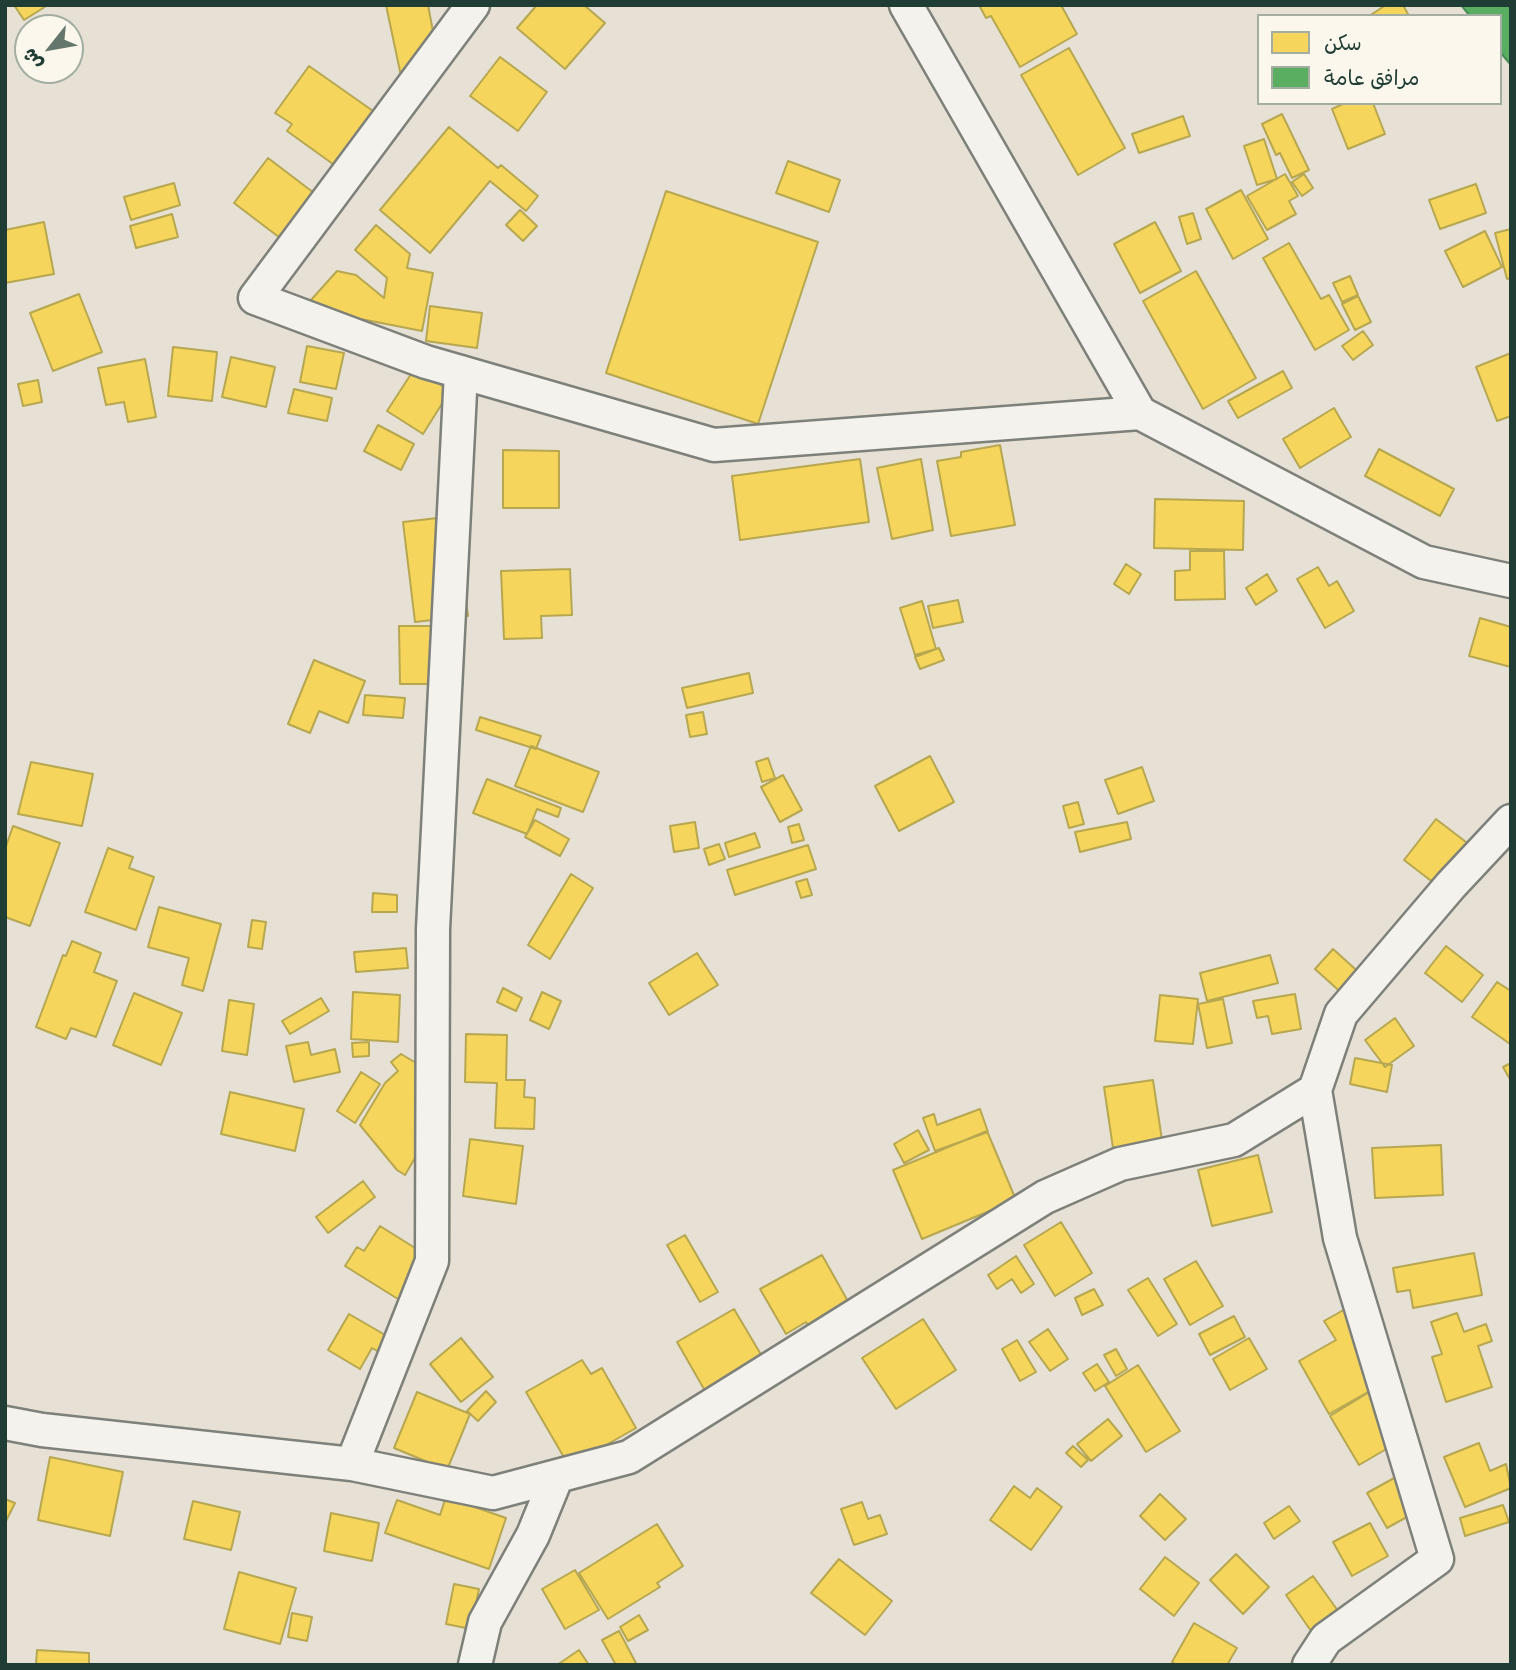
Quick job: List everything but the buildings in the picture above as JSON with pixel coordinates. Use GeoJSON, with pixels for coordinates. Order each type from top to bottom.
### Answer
{"type":"FeatureCollection","features":[{"type":"Feature","properties":{"kind":"street"},"geometry":{"type":"LineString","coordinates":[[473,5],[255,298],[461,372],[713,444],[1140,413],[1424,562],[1511,581]]}},
{"type":"Feature","properties":{"kind":"street"},"geometry":{"type":"LineString","coordinates":[[906,5],[1140,413]]}},
{"type":"Feature","properties":{"kind":"street"},"geometry":{"type":"LineString","coordinates":[[352,1464],[432,1261],[433,929],[461,372]]}},
{"type":"Feature","properties":{"kind":"street"},"geometry":{"type":"LineString","coordinates":[[1309,1665],[1326,1639],[1437,1559],[1340,1238],[1315,1090],[1341,1014],[1451,885],[1511,821]]}},
{"type":"Feature","properties":{"kind":"street"},"geometry":{"type":"LineString","coordinates":[[5,1423],[42,1430],[352,1464],[493,1493],[629,1457],[1045,1198],[1121,1164],[1234,1140],[1315,1090]]}},
{"type":"Feature","properties":{"kind":"street"},"geometry":{"type":"LineString","coordinates":[[475,1665],[485,1622],[533,1535],[557,1476]]}}]}
